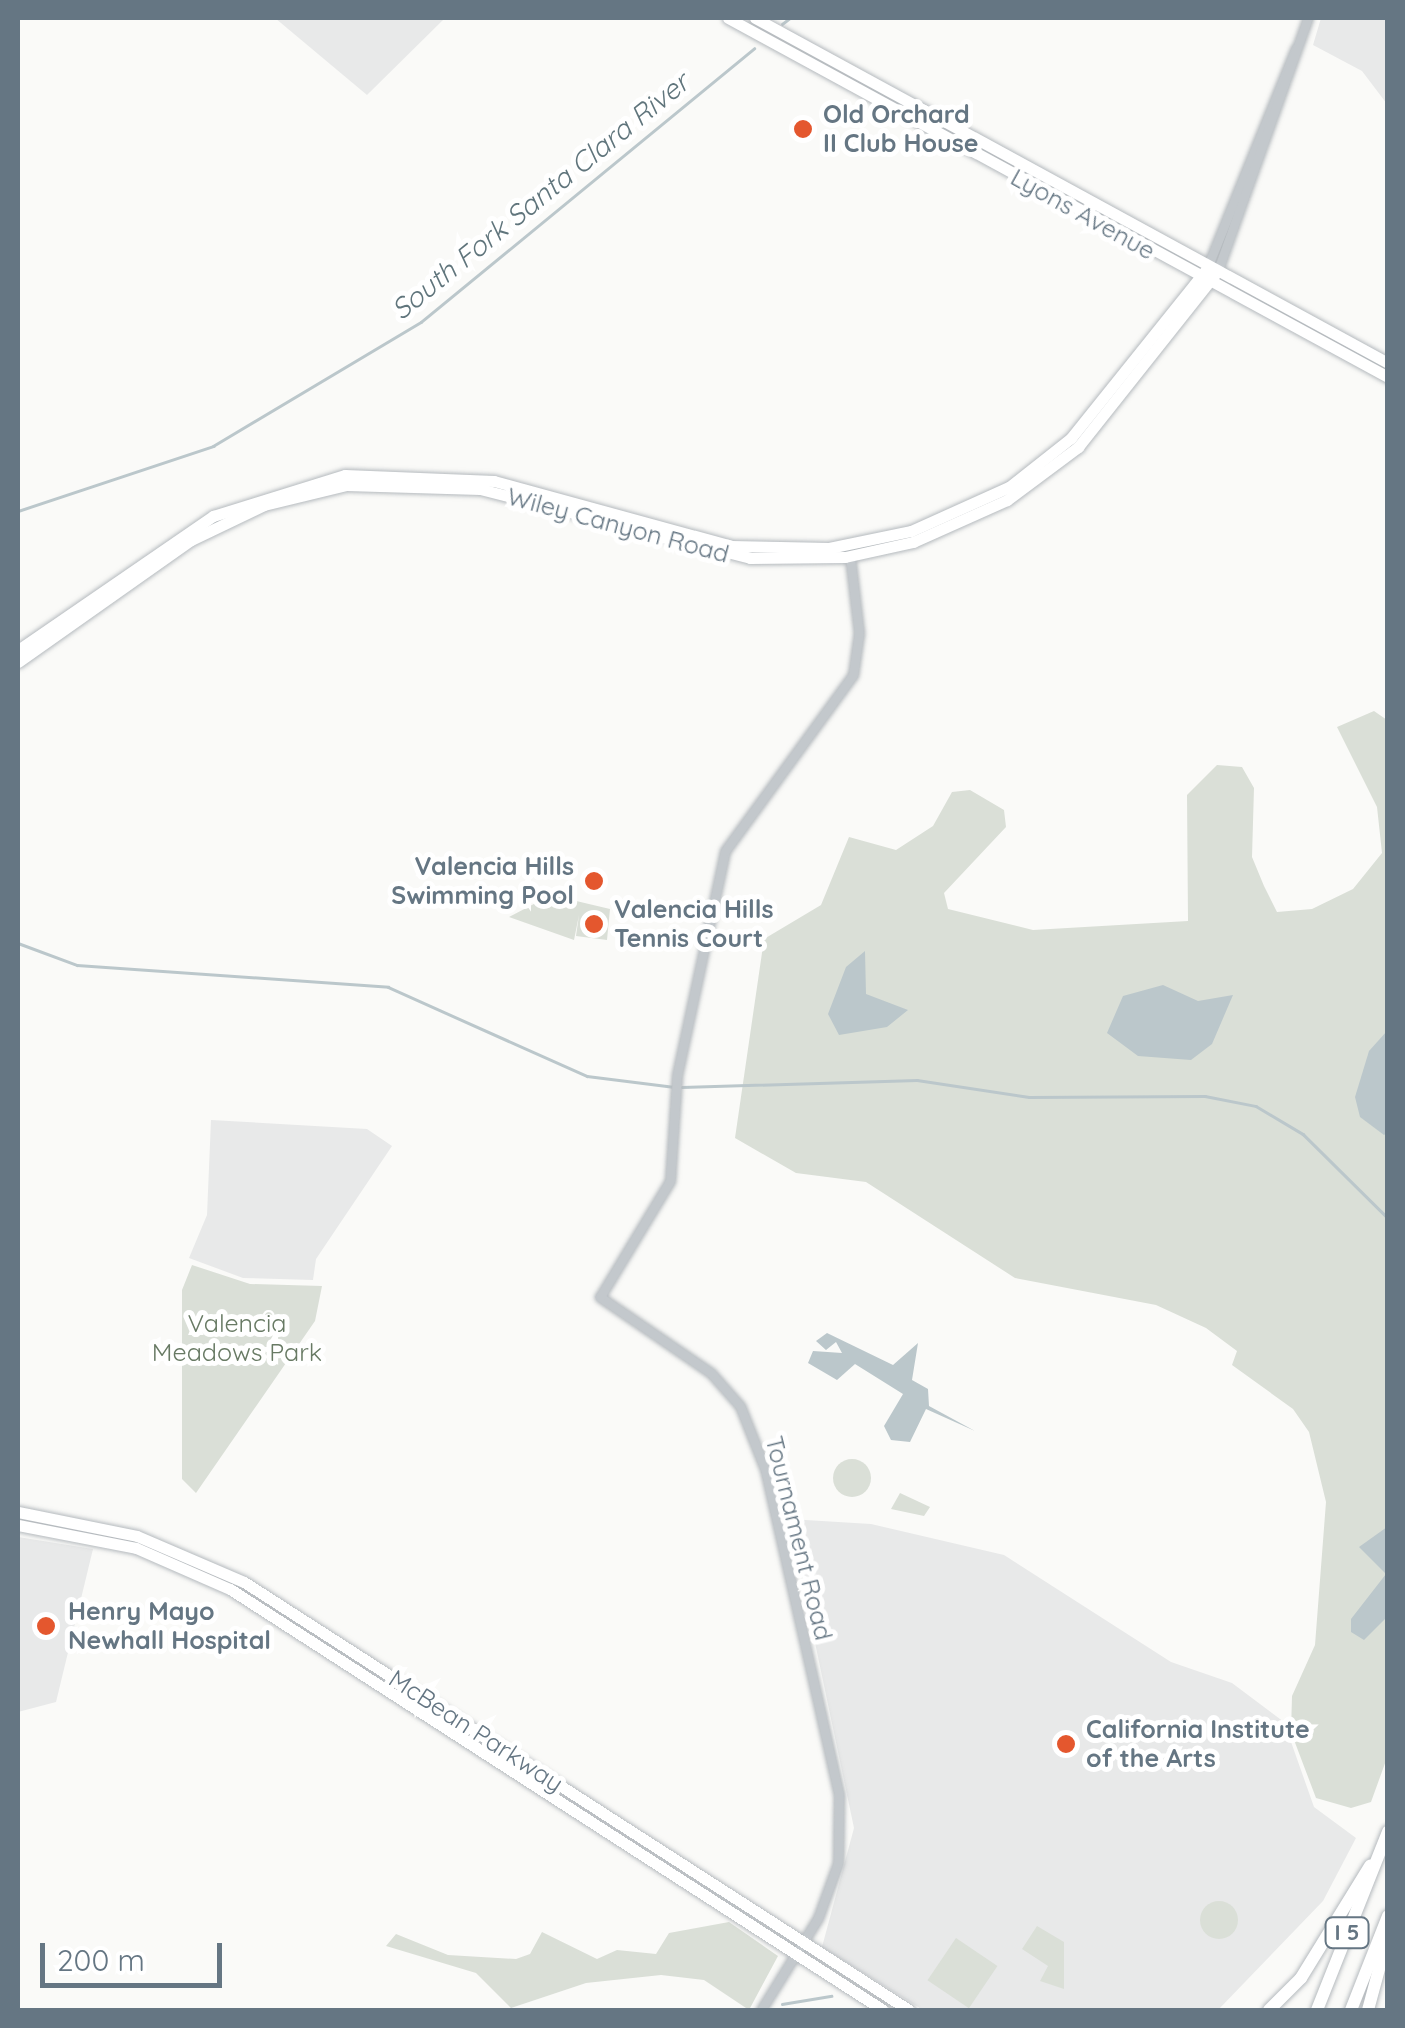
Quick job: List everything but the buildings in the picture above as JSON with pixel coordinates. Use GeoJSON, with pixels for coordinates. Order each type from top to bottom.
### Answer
{"type":"FeatureCollection","features":[{"type":"Feature","properties":{"kind":"highway","name":"I 5"},"geometry":{"type":"LineString","coordinates":[[1317,2010],[1388,1832]]}},
{"type":"Feature","properties":{"kind":"highway"},"geometry":{"type":"LineString","coordinates":[[1269,2010],[1302,1978],[1378,1856]]}},
{"type":"Feature","properties":{"kind":"highway","name":"I 5"},"geometry":{"type":"LineString","coordinates":[[1350,2010],[1388,1916]]}},
{"type":"Feature","properties":{"kind":"highway"},"geometry":{"type":"LineString","coordinates":[[1368,2010],[1388,1936]]}},
{"type":"Feature","properties":{"kind":"main road","name":"Lyons Avenue"},"geometry":{"type":"LineString","coordinates":[[728,18],[1081,213],[1388,363]]}},
{"type":"Feature","properties":{"kind":"main road","name":"Lyons Avenue"},"geometry":{"type":"LineString","coordinates":[[754,18],[1128,224],[1209,276],[1388,376]]}},
{"type":"Feature","properties":{"kind":"main road"},"geometry":{"type":"LineString","coordinates":[[1081,213],[1128,224]]}},
{"type":"Feature","properties":{"kind":"main road","name":"Wiley Canyon Road"},"geometry":{"type":"LineString","coordinates":[[18,662],[191,540],[264,506],[346,485],[480,489],[723,555],[850,556],[942,532],[1031,484],[1098,426],[1209,276]]}},
{"type":"Feature","properties":{"kind":"main road","name":"Wiley Canyon Road"},"geometry":{"type":"LineString","coordinates":[[18,650],[212,516],[345,475],[494,481],[692,538],[761,548],[830,548],[911,531],[981,502],[1052,456],[1209,276]]}},
{"type":"Feature","properties":{"kind":"main road","name":"McBean Parkway"},"geometry":{"type":"LineString","coordinates":[[18,1512],[68,1519],[173,1548],[244,1582],[883,2010]]}},
{"type":"Feature","properties":{"kind":"main road"},"geometry":{"type":"LineString","coordinates":[[50,1528],[68,1519]]}},
{"type":"Feature","properties":{"kind":"main road","name":"McBean Parkway"},"geometry":{"type":"LineString","coordinates":[[18,1524],[136,1548],[230,1589],[909,2010]]}},
{"type":"Feature","properties":{"kind":"street","name":"Wiley Canyon Road"},"geometry":{"type":"LineString","coordinates":[[1209,276],[1308,18]]}},
{"type":"Feature","properties":{"kind":"street","name":"Tournament Road"},"geometry":{"type":"LineString","coordinates":[[803,1941],[833,1884],[842,1818],[757,1441],[711,1373],[600,1297],[670,1181],[676,1075],[725,851],[854,675],[860,632],[850,556]]}},
{"type":"Feature","properties":{"kind":"street"},"geometry":{"type":"LineString","coordinates":[[761,2010],[803,1941]]}},
{"type":"Feature","properties":{"kind":"shaded area"},"geometry":{"type":"Polygon","coordinates":[[[275,18],[445,18],[367,95],[275,18]]]}},
{"type":"Feature","properties":{"kind":"shaded area"},"geometry":{"type":"Polygon","coordinates":[[[1321,18],[1387,18],[1387,104],[1362,71],[1313,45],[1321,18]]]}},
{"type":"Feature","properties":{"kind":"shaded area"},"geometry":{"type":"Polygon","coordinates":[[[865,951],[866,994],[908,1010],[887,1027],[839,1035],[828,1014],[846,967],[865,951]]]}},
{"type":"Feature","properties":{"kind":"shaded area"},"geometry":{"type":"Polygon","coordinates":[[[1163,985],[1198,1001],[1233,995],[1212,1044],[1191,1060],[1138,1056],[1107,1033],[1123,996],[1163,985]]]}},
{"type":"Feature","properties":{"kind":"shaded area"},"geometry":{"type":"Polygon","coordinates":[[[1387,1031],[1388,1132],[1384,1135],[1360,1117],[1355,1097],[1369,1051],[1387,1031]]]}},
{"type":"Feature","properties":{"kind":"shaded area"},"geometry":{"type":"Polygon","coordinates":[[[211,1120],[367,1129],[392,1146],[316,1259],[313,1280],[243,1278],[189,1258],[207,1215],[211,1120]]]}},
{"type":"Feature","properties":{"kind":"shaded area"},"geometry":{"type":"Polygon","coordinates":[[[827,1333],[893,1365],[918,1343],[912,1380],[928,1389],[929,1406],[975,1431],[926,1409],[910,1442],[891,1440],[884,1426],[903,1394],[855,1364],[837,1380],[808,1363],[813,1351],[842,1353],[836,1342],[826,1350],[816,1341],[827,1333]]]}},
{"type":"Feature","properties":{"kind":"shaded area","name":"California Institute of the Arts"},"geometry":{"type":"Polygon","coordinates":[[[789,1519],[871,1524],[1004,1555],[1171,1662],[1232,1683],[1284,1722],[1314,1807],[1356,1838],[1323,1901],[1218,2010],[923,2010],[822,1947],[854,1828],[789,1519]]]}},
{"type":"Feature","properties":{"kind":"shaded area"},"geometry":{"type":"Polygon","coordinates":[[[1387,1527],[1387,1617],[1364,1640],[1351,1632],[1351,1619],[1386,1574],[1359,1547],[1387,1527]]]}},
{"type":"Feature","properties":{"kind":"shaded area","name":"Henry Mayo Newhall Hospital"},"geometry":{"type":"Polygon","coordinates":[[[18,1537],[93,1549],[56,1702],[18,1712],[18,1537]]]}},
{"type":"Feature","properties":{"kind":"green space"},"geometry":{"type":"Polygon","coordinates":[[[1374,711],[1387,720],[1388,1755],[1371,1802],[1351,1808],[1316,1798],[1291,1732],[1292,1696],[1315,1645],[1326,1502],[1309,1432],[1293,1409],[1232,1365],[1237,1351],[1206,1328],[1156,1305],[1015,1278],[866,1182],[796,1173],[735,1138],[764,939],[821,905],[849,837],[896,850],[933,826],[952,792],[970,790],[1004,810],[1006,827],[944,893],[948,909],[1033,930],[1188,921],[1187,795],[1217,765],[1242,767],[1254,788],[1252,857],[1264,886],[1277,912],[1312,909],[1353,889],[1382,853],[1377,807],[1337,727],[1374,711]]]}},
{"type":"Feature","properties":{"kind":"green space"},"geometry":{"type":"Polygon","coordinates":[[[551,895],[610,909],[607,940],[576,936],[579,915],[574,940],[509,917],[551,895]]]}},
{"type":"Feature","properties":{"kind":"green space","name":"Valencia Meadows Park"},"geometry":{"type":"Polygon","coordinates":[[[192,1265],[250,1284],[322,1286],[315,1321],[196,1493],[182,1479],[182,1290],[192,1265]]]}},
{"type":"Feature","properties":{"kind":"green space"},"geometry":{"type":"Polygon","coordinates":[[[852,1459],[865,1465],[871,1478],[865,1491],[852,1497],[839,1491],[833,1478],[839,1465],[852,1459]]]}},
{"type":"Feature","properties":{"kind":"green space"},"geometry":{"type":"Polygon","coordinates":[[[900,1493],[930,1507],[924,1516],[891,1509],[900,1493]]]}},
{"type":"Feature","properties":{"kind":"green space"},"geometry":{"type":"Polygon","coordinates":[[[1219,1901],[1232,1907],[1238,1920],[1232,1933],[1219,1939],[1206,1933],[1200,1920],[1206,1907],[1219,1901]]]}},
{"type":"Feature","properties":{"kind":"green space"},"geometry":{"type":"Polygon","coordinates":[[[729,1922],[778,1956],[749,2010],[704,1980],[661,1975],[586,1983],[511,2008],[476,1973],[386,1946],[396,1934],[448,1955],[516,1959],[530,1954],[542,1932],[597,1959],[617,1950],[656,1954],[669,1933],[729,1922]]]}},
{"type":"Feature","properties":{"kind":"green space"},"geometry":{"type":"Polygon","coordinates":[[[1037,1926],[1064,1942],[1064,1989],[1040,1981],[1048,1966],[1022,1949],[1037,1926]]]}},
{"type":"Feature","properties":{"kind":"green space"},"geometry":{"type":"Polygon","coordinates":[[[956,1938],[997,1966],[969,2008],[927,1980],[956,1938]]]}},
{"type":"Feature","properties":{"kind":"waterway","name":"South Fork Santa Clara River"},"geometry":{"type":"LineString","coordinates":[[782,24],[790,18]]}},
{"type":"Feature","properties":{"kind":"waterway","name":"South Fork Santa Clara River"},"geometry":{"type":"LineString","coordinates":[[18,511],[213,446],[421,322],[754,48]]}},
{"type":"Feature","properties":{"kind":"waterway"},"geometry":{"type":"LineString","coordinates":[[18,943],[77,965],[388,987],[587,1076],[674,1087]]}},
{"type":"Feature","properties":{"kind":"waterway"},"geometry":{"type":"LineString","coordinates":[[682,1087],[917,1080],[1029,1097],[1205,1096],[1256,1106],[1303,1134],[1388,1218]]}},
{"type":"Feature","properties":{"kind":"waterway"},"geometry":{"type":"LineString","coordinates":[[782,2004],[831,1996]]}},
{"type":"Feature","properties":{"kind":"place","name":"Old Orchard II Club House"},"geometry":{"type":"Point","coordinates":[803,129]}},
{"type":"Feature","properties":{"kind":"place","name":"Valencia Hills Swimming Pool"},"geometry":{"type":"Point","coordinates":[594,881]}},
{"type":"Feature","properties":{"kind":"place","name":"Valencia Hills Tennis Court"},"geometry":{"type":"Point","coordinates":[594,924]}},
{"type":"Feature","properties":{"kind":"place","name":"Henry Mayo Newhall Hospital"},"geometry":{"type":"Point","coordinates":[46,1626]}},
{"type":"Feature","properties":{"kind":"place","name":"California Institute of the Arts"},"geometry":{"type":"Point","coordinates":[1066,1744]}}]}
